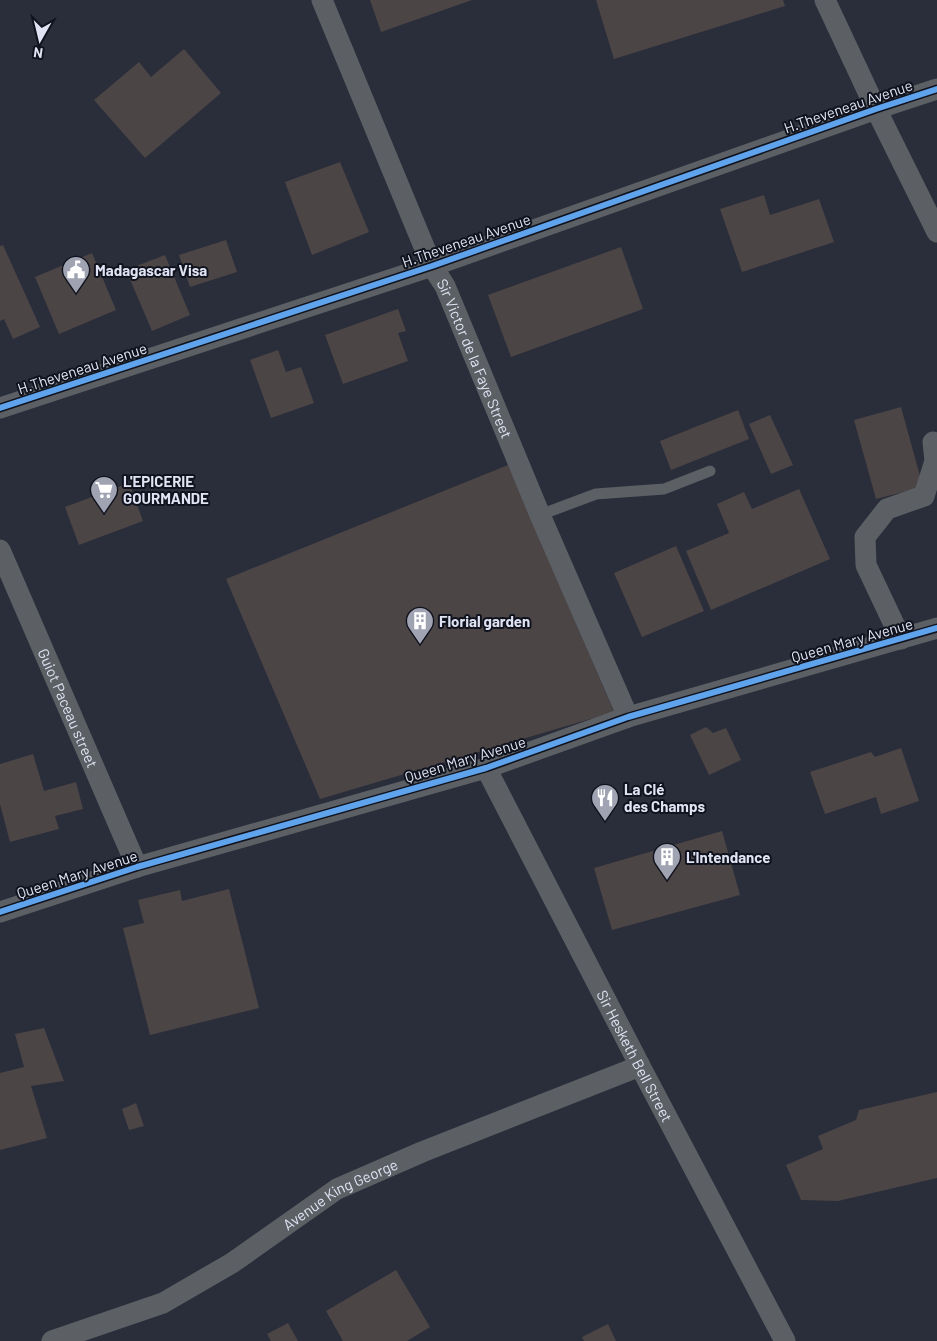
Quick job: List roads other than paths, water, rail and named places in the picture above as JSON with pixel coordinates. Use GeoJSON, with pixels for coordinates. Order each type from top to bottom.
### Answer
{"type":"FeatureCollection","features":[{"type":"Feature","properties":{"kind":"street","name":"Sir Victor de la Faye Street"},"geometry":{"type":"LineString","coordinates":[[322,0],[432,266],[446,286],[540,515],[628,717]]}},
{"type":"Feature","properties":{"kind":"street"},"geometry":{"type":"LineString","coordinates":[[825,0],[937,232]]}},
{"type":"Feature","properties":{"kind":"street","name":"H.Theveneau Avenue"},"geometry":{"type":"LineString","coordinates":[[0,408],[432,266],[937,89]]}},
{"type":"Feature","properties":{"kind":"street"},"geometry":{"type":"LineString","coordinates":[[901,639],[866,564],[865,537],[886,509],[924,496],[935,461],[933,442]]}},
{"type":"Feature","properties":{"kind":"street","name":"Guiot Paceau street"},"geometry":{"type":"LineString","coordinates":[[0,550],[137,867]]}},
{"type":"Feature","properties":{"kind":"street","name":"Queen Mary Avenue"},"geometry":{"type":"LineString","coordinates":[[0,912],[137,867],[486,768],[628,717],[937,628]]}},
{"type":"Feature","properties":{"kind":"street","name":"Sir Hesketh Bell Street"},"geometry":{"type":"LineString","coordinates":[[486,768],[785,1341]]}},
{"type":"Feature","properties":{"kind":"street","name":"Avenue King George"},"geometry":{"type":"LineString","coordinates":[[52,1341],[163,1303],[232,1263],[337,1189],[422,1152],[640,1066]]}},
{"type":"Feature","properties":{"kind":"lane"},"geometry":{"type":"LineString","coordinates":[[540,515],[596,494],[664,489],[710,470]]}},
{"type":"Feature","properties":{"kind":"place","name":"Madagascar Visa"},"geometry":{"type":"Point","coordinates":[76,294]}},
{"type":"Feature","properties":{"kind":"place","name":"L'EPICERIE GOURMANDE"},"geometry":{"type":"Point","coordinates":[104,514]}},
{"type":"Feature","properties":{"kind":"place","name":"Florial garden"},"geometry":{"type":"Point","coordinates":[420,645]}},
{"type":"Feature","properties":{"kind":"place","name":"La Clé des Champs"},"geometry":{"type":"Point","coordinates":[605,822]}},
{"type":"Feature","properties":{"kind":"place","name":"L'Intendance"},"geometry":{"type":"Point","coordinates":[667,881]}}]}
